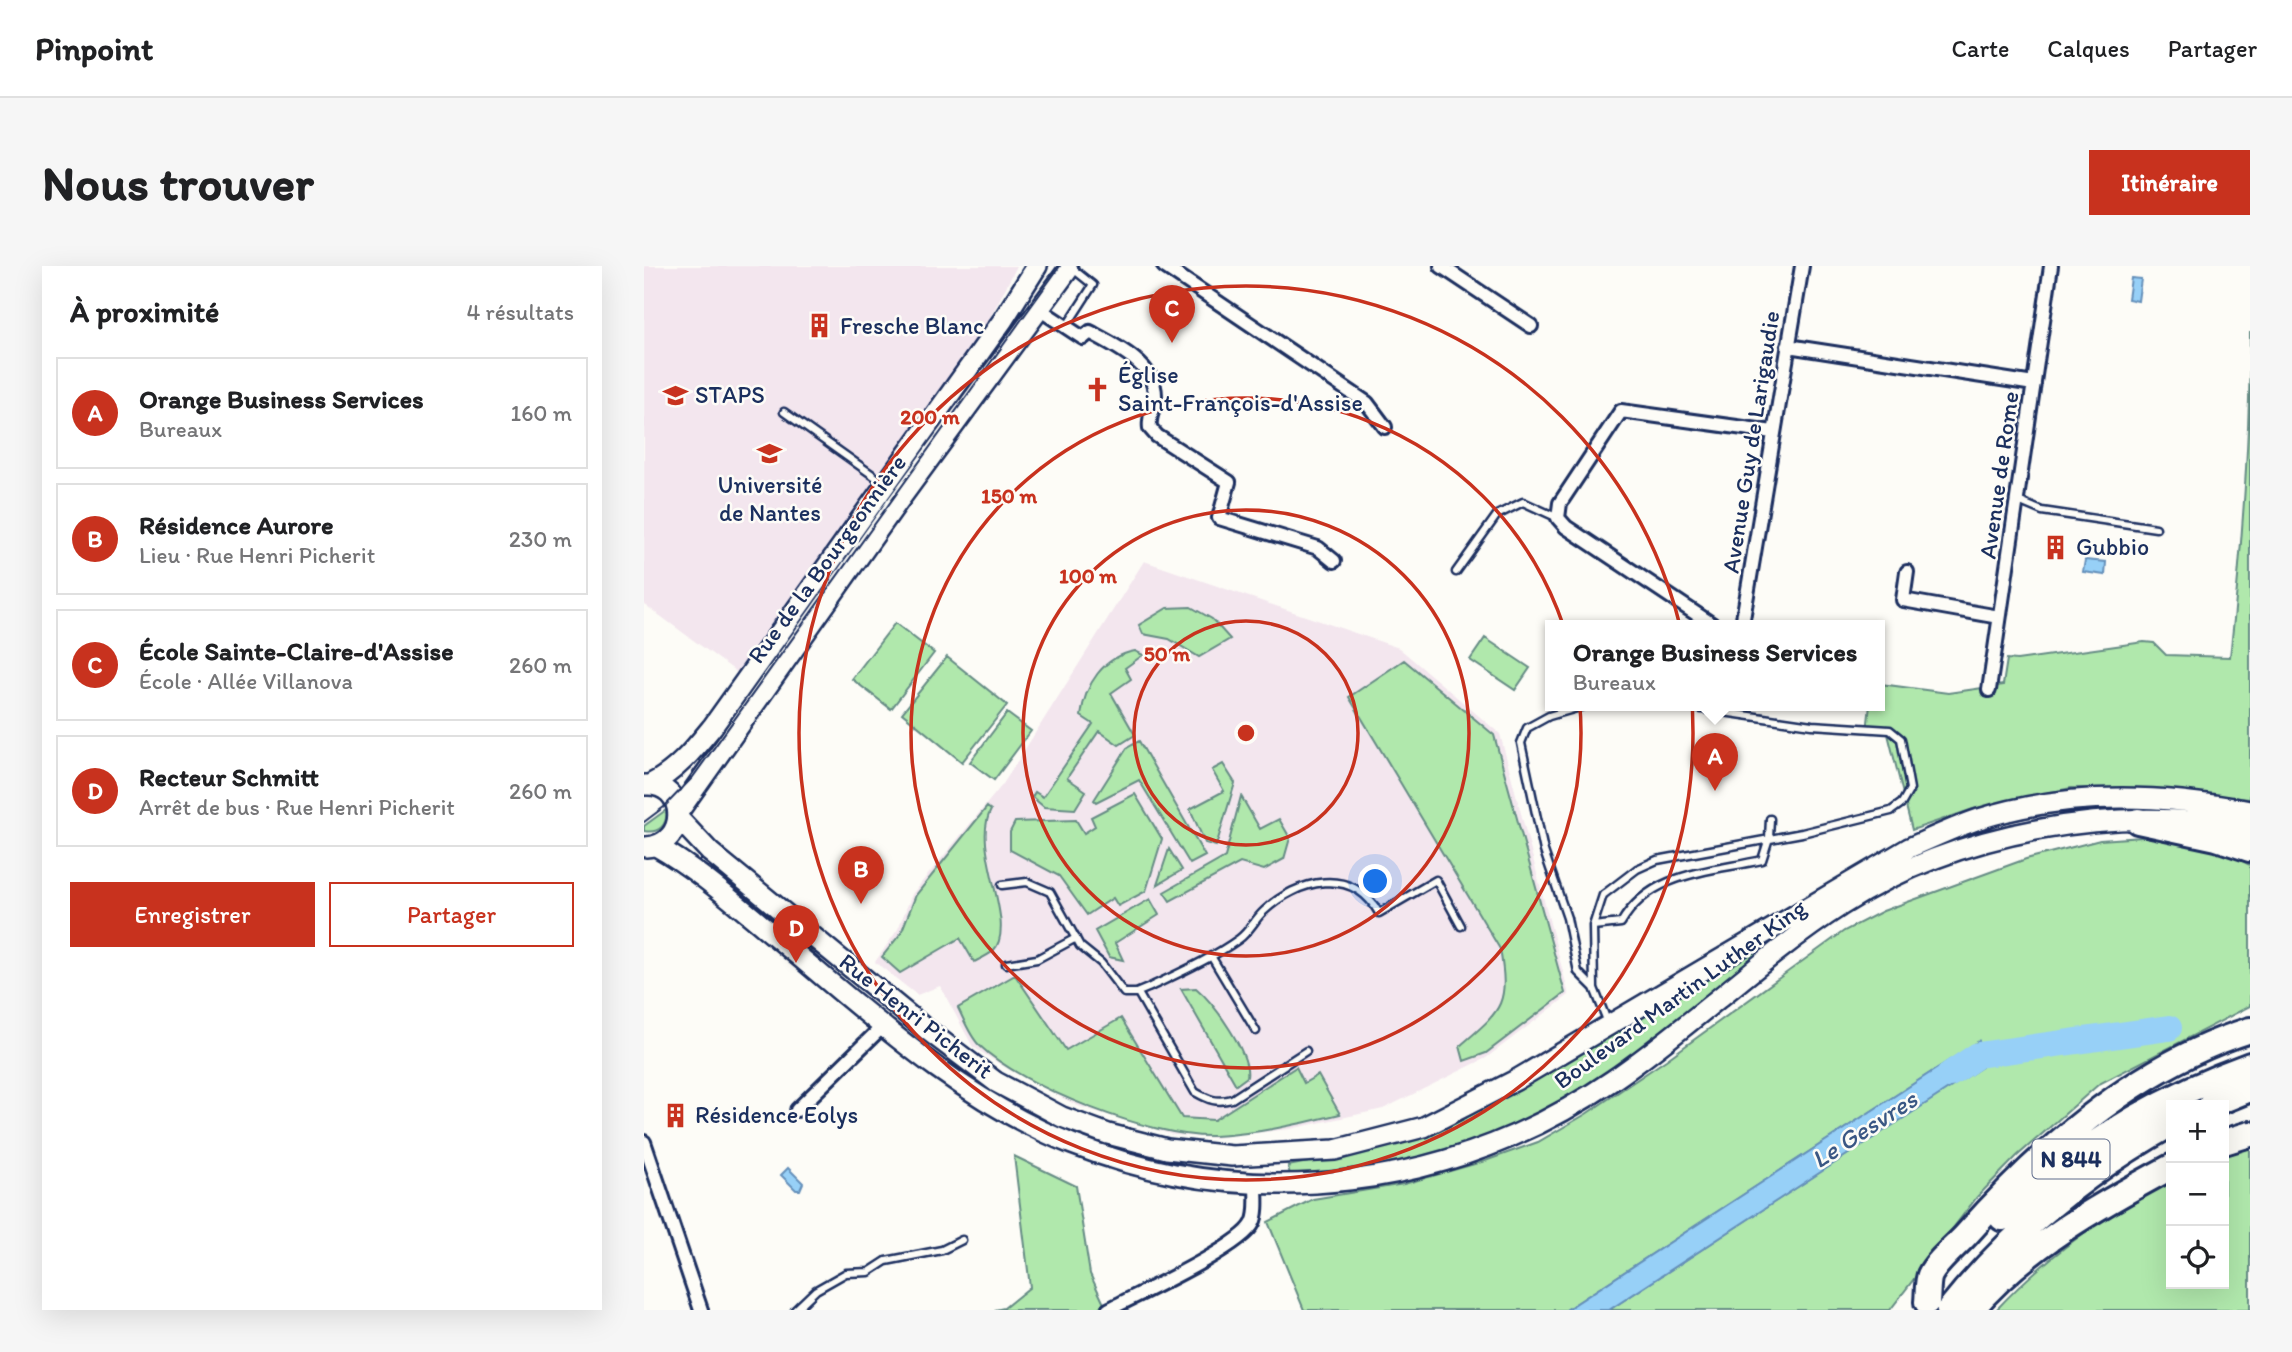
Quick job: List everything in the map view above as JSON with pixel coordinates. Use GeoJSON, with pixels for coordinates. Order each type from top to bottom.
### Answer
{"type":"FeatureCollection","features":[{"type":"Feature","properties":{"kind":"highway"},"geometry":{"type":"LineString","coordinates":[[2138,821],[2217,838],[2250,849]]}},
{"type":"Feature","properties":{"kind":"highway"},"geometry":{"type":"LineString","coordinates":[[1933,1307],[1929,1276],[2029,1167],[2082,1124],[2149,1078],[2190,1054],[2245,1030]]}},
{"type":"Feature","properties":{"kind":"highway","name":"N 844"},"geometry":{"type":"LineString","coordinates":[[1933,1307],[1988,1231],[2028,1193],[2077,1155],[2152,1108],[2250,1065]]}},
{"type":"Feature","properties":{"kind":"highway"},"geometry":{"type":"LineString","coordinates":[[2223,1100],[2250,1089]]}},
{"type":"Feature","properties":{"kind":"highway","name":"N 844"},"geometry":{"type":"LineString","coordinates":[[1933,1307],[2041,1212],[2102,1165],[2166,1127]]}},
{"type":"Feature","properties":{"kind":"highway"},"geometry":{"type":"LineString","coordinates":[[2229,1140],[2250,1134]]}},
{"type":"Feature","properties":{"kind":"highway"},"geometry":{"type":"LineString","coordinates":[[1971,1310],[2014,1269],[2073,1224],[2166,1170]]}},
{"type":"Feature","properties":{"kind":"main road","name":"Rue de la Bourgeonnière"},"geometry":{"type":"LineString","coordinates":[[647,785],[662,778],[692,751],[713,726],[1003,320],[1037,266]]}},
{"type":"Feature","properties":{"kind":"main road"},"geometry":{"type":"LineString","coordinates":[[1043,266],[1055,273],[1071,268]]}},
{"type":"Feature","properties":{"kind":"main road","name":"Rue de la Bourgeonnière"},"geometry":{"type":"LineString","coordinates":[[648,847],[672,836],[679,815],[897,503],[1071,268]]}},
{"type":"Feature","properties":{"kind":"main road","name":"Rue Henri Picherit"},"geometry":{"type":"LineString","coordinates":[[647,785],[669,792],[679,815],[710,852],[922,1026],[996,1082],[1062,1117]]}},
{"type":"Feature","properties":{"kind":"main road","name":"Boulevard Martin Luther King"},"geometry":{"type":"LineString","coordinates":[[1062,1117],[1139,1143],[1186,1152],[1261,1156],[1335,1150],[1424,1128],[1482,1099],[1909,848],[1979,819],[2044,804],[2100,798],[2199,802],[2250,811]]}},
{"type":"Feature","properties":{"kind":"main road","name":"Boulevard Martin Luther King"},"geometry":{"type":"LineString","coordinates":[[1055,1137],[1154,1170],[1198,1179],[1256,1185],[1318,1184],[1383,1176],[1462,1156],[1502,1141],[1559,1113],[1612,1080],[1816,924],[1885,881],[1927,863],[2010,837],[2073,825],[2183,819],[2250,829]]}},
{"type":"Feature","properties":{"kind":"main road","name":"Rue Henri Picherit"},"geometry":{"type":"LineString","coordinates":[[648,847],[696,871],[884,1025],[986,1101],[1055,1137]]}},
{"type":"Feature","properties":{"kind":"street"},"geometry":{"type":"LineString","coordinates":[[1164,266],[1367,403],[1385,427]]}},
{"type":"Feature","properties":{"kind":"street"},"geometry":{"type":"LineString","coordinates":[[1441,266],[1531,326]]}},
{"type":"Feature","properties":{"kind":"street","name":"Avenue Guy de Larigaudie"},"geometry":{"type":"LineString","coordinates":[[1743,620],[1801,266]]}},
{"type":"Feature","properties":{"kind":"street","name":"Avenue de Rome"},"geometry":{"type":"LineString","coordinates":[[1989,690],[2051,266]]}},
{"type":"Feature","properties":{"kind":"street"},"geometry":{"type":"LineString","coordinates":[[1040,309],[1083,338],[1090,332],[1093,333],[1146,370],[1155,393],[1149,422],[1153,432],[1229,482],[1219,518],[1318,548],[1334,561]]}},
{"type":"Feature","properties":{"kind":"street"},"geometry":{"type":"LineString","coordinates":[[1788,346],[2034,384]]}},
{"type":"Feature","properties":{"kind":"street"},"geometry":{"type":"LineString","coordinates":[[1706,620],[1566,527],[1558,518],[1560,503],[1621,411],[1773,432]]}},
{"type":"Feature","properties":{"kind":"street"},"geometry":{"type":"LineString","coordinates":[[1907,572],[1903,600],[1999,617]]}},
{"type":"Feature","properties":{"kind":"street"},"geometry":{"type":"LineString","coordinates":[[797,1110],[884,1025]]}},
{"type":"Feature","properties":{"kind":"street"},"geometry":{"type":"LineString","coordinates":[[644,1142],[701,1310]]}},
{"type":"Feature","properties":{"kind":"street"},"geometry":{"type":"LineString","coordinates":[[1108,1310],[1197,1264],[1249,1230],[1255,1218],[1256,1185]]}},
{"type":"Feature","properties":{"kind":"lane"},"geometry":{"type":"LineString","coordinates":[[1066,327],[1093,285],[1071,268]]}},
{"type":"Feature","properties":{"kind":"lane"},"geometry":{"type":"LineString","coordinates":[[784,412],[885,484]]}},
{"type":"Feature","properties":{"kind":"lane"},"geometry":{"type":"LineString","coordinates":[[2016,500],[2042,512],[2156,528]]}},
{"type":"Feature","properties":{"kind":"lane"},"geometry":{"type":"LineString","coordinates":[[1456,572],[1497,515],[1523,502],[1558,518]]}},
{"type":"Feature","properties":{"kind":"lane"},"geometry":{"type":"LineString","coordinates":[[1566,711],[1549,716],[1527,728],[1521,743],[1544,851],[1567,918],[1578,972],[1594,988],[1609,1025]]}},
{"type":"Feature","properties":{"kind":"lane"},"geometry":{"type":"LineString","coordinates":[[1594,988],[1593,926],[1603,895],[1637,869],[1657,860],[1802,833],[1891,811],[1902,803],[1910,789],[1901,739],[1889,730],[1705,711]]}},
{"type":"Feature","properties":{"kind":"lane"},"geometry":{"type":"LineString","coordinates":[[1725,715],[1726,711]]}},
{"type":"Feature","properties":{"kind":"lane"},"geometry":{"type":"LineString","coordinates":[[1593,926],[1621,923],[1640,897],[1666,881],[1762,860],[1769,838],[1770,819]]}},
{"type":"Feature","properties":{"kind":"lane"},"geometry":{"type":"LineString","coordinates":[[1003,885],[1027,883],[1050,892],[1080,946],[1101,963],[1118,989],[1124,993],[1138,993],[1242,938],[1263,912],[1281,897],[1306,883],[1324,881],[1344,885],[1359,893],[1379,914],[1436,880],[1461,926]]}},
{"type":"Feature","properties":{"kind":"lane"},"geometry":{"type":"LineString","coordinates":[[1006,964],[1037,960],[1076,938]]}},
{"type":"Feature","properties":{"kind":"lane"},"geometry":{"type":"LineString","coordinates":[[1211,956],[1256,1031]]}},
{"type":"Feature","properties":{"kind":"lane"},"geometry":{"type":"LineString","coordinates":[[1138,993],[1195,1092],[1209,1100],[1220,1102],[1232,1099],[1306,1051]]}},
{"type":"Feature","properties":{"kind":"lane"},"geometry":{"type":"LineString","coordinates":[[795,1310],[816,1290],[846,1273],[869,1272],[887,1261],[942,1250],[962,1240]]}},
{"type":"Feature","properties":{"kind":"shaded area","name":"Université de Nantes"},"geometry":{"type":"Polygon","coordinates":[[[644,266],[1017,266],[973,350],[820,557],[742,676],[644,604],[644,266]]]}},
{"type":"Feature","properties":{"kind":"shaded area"},"geometry":{"type":"Polygon","coordinates":[[[1144,561],[1399,648],[1500,734],[1569,995],[1486,1058],[1383,1109],[1290,1129],[1214,1138],[1173,1135],[1078,1106],[1011,1071],[973,1047],[940,986],[917,995],[875,962],[898,929],[912,894],[1003,784],[1144,561]]]}},
{"type":"Feature","properties":{"kind":"green space"},"geometry":{"type":"Polygon","coordinates":[[[2250,332],[2250,799],[2150,789],[2071,788],[1973,809],[1912,830],[1887,730],[1867,731],[1869,711],[1885,711],[1885,685],[1948,693],[2003,685],[2007,659],[2017,660],[2144,642],[2154,643],[2166,655],[2230,657],[2249,414],[2250,332]]]}},
{"type":"Feature","properties":{"kind":"green space"},"geometry":{"type":"Polygon","coordinates":[[[1191,607],[1212,619],[1230,639],[1199,657],[1169,639],[1143,634],[1139,625],[1167,608],[1191,607]]]}},
{"type":"Feature","properties":{"kind":"green space"},"geometry":{"type":"Polygon","coordinates":[[[895,623],[934,653],[891,709],[852,679],[895,623]]]}},
{"type":"Feature","properties":{"kind":"green space"},"geometry":{"type":"Polygon","coordinates":[[[1485,638],[1530,668],[1515,690],[1470,660],[1485,638]]]}},
{"type":"Feature","properties":{"kind":"green space"},"geometry":{"type":"Polygon","coordinates":[[[1135,651],[1143,655],[1125,668],[1131,679],[1111,693],[1135,735],[1119,745],[1099,731],[1067,778],[1086,791],[1075,809],[1044,807],[1032,797],[1035,792],[1043,797],[1093,724],[1081,716],[1091,683],[1114,659],[1135,651]]]}},
{"type":"Feature","properties":{"kind":"green space"},"geometry":{"type":"Polygon","coordinates":[[[947,657],[1007,705],[962,762],[902,713],[947,657]]]}},
{"type":"Feature","properties":{"kind":"green space"},"geometry":{"type":"Polygon","coordinates":[[[1404,660],[1494,735],[1565,993],[1486,1053],[1464,1061],[1460,1046],[1493,1015],[1503,995],[1500,949],[1349,697],[1404,660]]]}},
{"type":"Feature","properties":{"kind":"green space"},"geometry":{"type":"Polygon","coordinates":[[[1007,713],[1031,731],[994,780],[970,762],[1007,713]]]}},
{"type":"Feature","properties":{"kind":"green space"},"geometry":{"type":"Polygon","coordinates":[[[1139,741],[1205,856],[1190,864],[1139,780],[1096,802],[1094,800],[1127,748],[1139,741]]]}},
{"type":"Feature","properties":{"kind":"green space"},"geometry":{"type":"Polygon","coordinates":[[[1223,764],[1235,783],[1216,846],[1205,843],[1190,809],[1224,791],[1212,770],[1223,764]]]}},
{"type":"Feature","properties":{"kind":"green space"},"geometry":{"type":"Polygon","coordinates":[[[1135,794],[1162,839],[1146,891],[1118,906],[1113,898],[1087,915],[1059,876],[1010,850],[1010,832],[1015,822],[1076,820],[1084,833],[1095,826],[1091,817],[1135,794]]]}},
{"type":"Feature","properties":{"kind":"green space"},"geometry":{"type":"Polygon","coordinates":[[[1241,796],[1260,829],[1279,819],[1290,838],[1284,859],[1264,870],[1240,863],[1170,901],[1164,892],[1225,857],[1241,796]]]}},
{"type":"Feature","properties":{"kind":"green space"},"geometry":{"type":"Polygon","coordinates":[[[987,807],[991,810],[986,826],[986,844],[1001,923],[1000,939],[993,951],[974,962],[960,938],[900,973],[882,957],[901,933],[916,895],[987,807]]]}},
{"type":"Feature","properties":{"kind":"green space"},"geometry":{"type":"Polygon","coordinates":[[[666,810],[666,820],[658,830],[644,831],[644,826],[666,810]]]}},
{"type":"Feature","properties":{"kind":"green space"},"geometry":{"type":"Polygon","coordinates":[[[2157,836],[2216,847],[2250,865],[2250,1006],[2099,1084],[2017,1156],[1977,1197],[1890,1310],[1609,1310],[1981,1067],[1978,1042],[1566,1310],[1304,1310],[1268,1222],[1313,1199],[1404,1184],[1485,1161],[1538,1142],[1586,1114],[1666,1060],[1844,931],[1883,911],[2026,859],[2100,840],[2157,836]]]}},
{"type":"Feature","properties":{"kind":"green space"},"geometry":{"type":"Polygon","coordinates":[[[1169,849],[1182,870],[1157,885],[1169,849]]]}},
{"type":"Feature","properties":{"kind":"green space"},"geometry":{"type":"Polygon","coordinates":[[[1150,899],[1159,915],[1115,943],[1123,960],[1109,957],[1095,931],[1150,899]]]}},
{"type":"Feature","properties":{"kind":"green space"},"geometry":{"type":"Polygon","coordinates":[[[1751,948],[1759,957],[1601,1079],[1556,1106],[1494,1136],[1376,1170],[1290,1175],[1288,1166],[1374,1149],[1751,948]]]}},
{"type":"Feature","properties":{"kind":"green space"},"geometry":{"type":"Polygon","coordinates":[[[1015,975],[1066,1050],[1121,1018],[1182,1118],[1214,1120],[1296,1067],[1304,1083],[1318,1075],[1340,1114],[1293,1125],[1214,1136],[1158,1129],[1090,1107],[1057,1093],[1026,1078],[979,1045],[958,1008],[1015,975]]]}},
{"type":"Feature","properties":{"kind":"green space"},"geometry":{"type":"Polygon","coordinates":[[[1196,988],[1230,1030],[1243,1056],[1247,1077],[1236,1085],[1181,989],[1196,988]]]}},
{"type":"Feature","properties":{"kind":"green space"},"geometry":{"type":"Polygon","coordinates":[[[2250,1142],[2250,1310],[1996,1310],[2036,1271],[2078,1237],[2166,1181],[2166,1289],[2229,1289],[2229,1150],[2250,1142]]]}},
{"type":"Feature","properties":{"kind":"green space"},"geometry":{"type":"Polygon","coordinates":[[[1014,1156],[1076,1186],[1090,1274],[1104,1304],[1095,1310],[995,1310],[1004,1308],[1030,1287],[1014,1156]]]}},
{"type":"Feature","properties":{"kind":"water"},"geometry":{"type":"Polygon","coordinates":[[[2131,278],[2141,279],[2138,301],[2128,299],[2131,278]]]}},
{"type":"Feature","properties":{"kind":"water"},"geometry":{"type":"Polygon","coordinates":[[[2085,560],[2106,562],[2105,575],[2083,572],[2085,560]]]}},
{"type":"Feature","properties":{"kind":"water"},"geometry":{"type":"Polygon","coordinates":[[[1979,1041],[1982,1067],[1609,1310],[1566,1310],[1979,1041]]]}},
{"type":"Feature","properties":{"kind":"water"},"geometry":{"type":"Polygon","coordinates":[[[788,1168],[803,1183],[800,1190],[796,1190],[781,1175],[788,1168]]]}},
{"type":"Feature","properties":{"kind":"waterway","name":"Le Gesvres"},"geometry":{"type":"LineString","coordinates":[[1950,1074],[1978,1055],[2169,1028]]}},
{"type":"Feature","properties":{"kind":"tram line"},"geometry":{"type":"LineString","coordinates":[[644,822],[664,807],[693,777],[1060,266]]}},
{"type":"Feature","properties":{"kind":"place","name":"Fresche Blanc"},"geometry":{"type":"Point","coordinates":[820,326]}},
{"type":"Feature","properties":{"kind":"place","name":"École Sainte-Claire-d'Assise"},"geometry":{"type":"Point","coordinates":[1172,343]}},
{"type":"Feature","properties":{"kind":"place","name":"Église Saint-François-d'Assise"},"geometry":{"type":"Point","coordinates":[1098,389]}},
{"type":"Feature","properties":{"kind":"place","name":"STAPS"},"geometry":{"type":"Point","coordinates":[675,395]}},
{"type":"Feature","properties":{"kind":"place","name":"Université de Nantes"},"geometry":{"type":"Point","coordinates":[770,454]}},
{"type":"Feature","properties":{"kind":"place","name":"Gubbio"},"geometry":{"type":"Point","coordinates":[2056,547]}},
{"type":"Feature","properties":{"kind":"place","name":"Orange Business Services"},"geometry":{"type":"Point","coordinates":[1715,791]}},
{"type":"Feature","properties":{"kind":"place","name":"Résidence Aurore"},"geometry":{"type":"Point","coordinates":[861,904]}},
{"type":"Feature","properties":{"kind":"place","name":"Recteur Schmitt"},"geometry":{"type":"Point","coordinates":[796,963]}},
{"type":"Feature","properties":{"kind":"place","name":"Résidence Eolys"},"geometry":{"type":"Point","coordinates":[675,1115]}}]}
